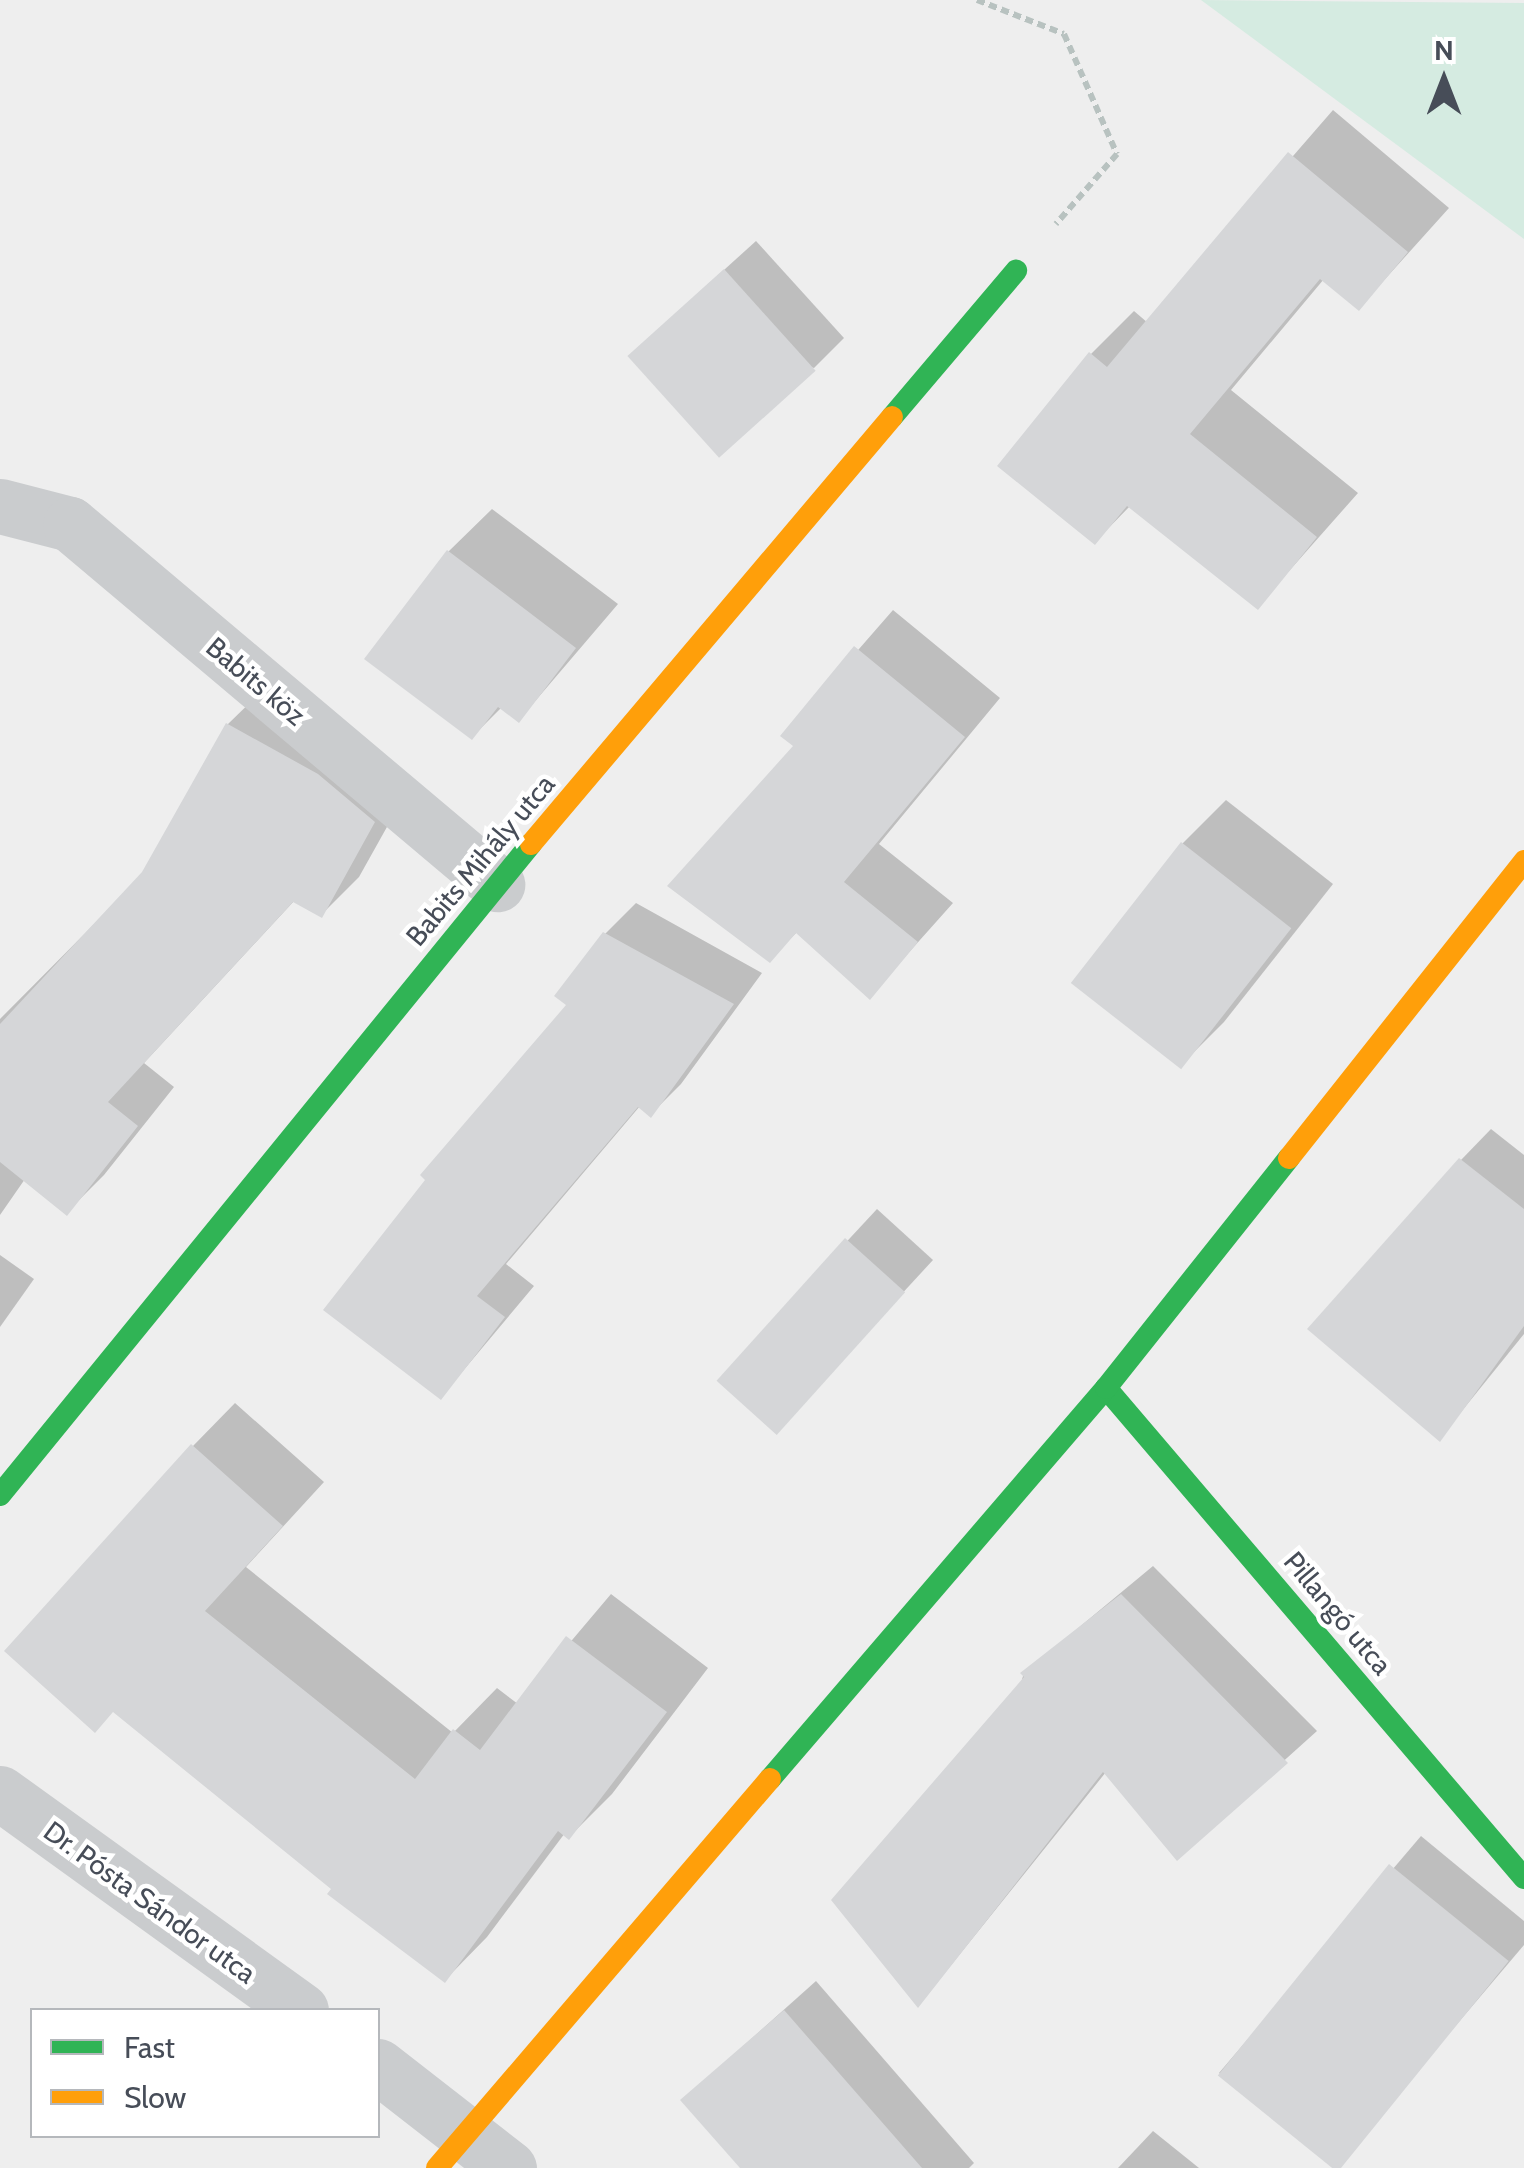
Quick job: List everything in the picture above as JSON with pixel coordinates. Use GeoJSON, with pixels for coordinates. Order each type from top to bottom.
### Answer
{"type":"FeatureCollection","features":[{"type":"Feature","properties":{"kind":"street","name":"Babits Mihály utca"},"geometry":{"type":"LineString","coordinates":[[0,1495],[496,884],[1016,270]]}},
{"type":"Feature","properties":{"kind":"street","name":"Babits köz"},"geometry":{"type":"LineString","coordinates":[[0,506],[70,524],[496,884]]}},
{"type":"Feature","properties":{"kind":"street"},"geometry":{"type":"LineString","coordinates":[[453,2150],[1106,1388],[1524,862]]}},
{"type":"Feature","properties":{"kind":"street","name":"Pillangó utca"},"geometry":{"type":"LineString","coordinates":[[1106,1388],[1524,1878]]}},
{"type":"Feature","properties":{"kind":"street","name":"Dr. Pósta Sándor utca"},"geometry":{"type":"LineString","coordinates":[[0,1793],[297,2008]]}},
{"type":"Feature","properties":{"kind":"street"},"geometry":{"type":"LineString","coordinates":[[380,2068],[453,2150],[509,2168]]}},
{"type":"Feature","properties":{"kind":"path"},"geometry":{"type":"LineString","coordinates":[[976,0],[1064,34],[1117,154],[1016,270]]}},
{"type":"Feature","properties":{"kind":"green space"},"geometry":{"type":"Polygon","coordinates":[[[1201,0],[1524,3],[1524,239],[1201,0]]]}},
{"type":"Feature","properties":{"kind":"building"},"geometry":{"type":"Polygon","coordinates":[[[1288,152],[1408,252],[1359,311],[1320,279],[1190,434],[1317,537],[1258,610],[1127,506],[1095,545],[997,466],[1089,352],[1107,367],[1288,152]]]}},
{"type":"Feature","properties":{"kind":"building"},"geometry":{"type":"Polygon","coordinates":[[[724,269],[816,371],[719,458],[627,356],[724,269]]]}},
{"type":"Feature","properties":{"kind":"building"},"geometry":{"type":"Polygon","coordinates":[[[447,550],[576,648],[519,723],[498,707],[472,740],[364,659],[447,550]]]}},
{"type":"Feature","properties":{"kind":"building"},"geometry":{"type":"Polygon","coordinates":[[[854,646],[965,737],[844,882],[918,942],[870,1000],[796,933],[770,963],[667,886],[793,746],[780,736],[854,646]]]}},
{"type":"Feature","properties":{"kind":"building"},"geometry":{"type":"Polygon","coordinates":[[[226,723],[318,774],[375,822],[322,918],[293,902],[108,1102],[138,1126],[67,1216],[0,1162],[0,1024],[142,872],[226,723]]]}},
{"type":"Feature","properties":{"kind":"building"},"geometry":{"type":"Polygon","coordinates":[[[1181,842],[1291,928],[1181,1069],[1071,983],[1181,842]]]}},
{"type":"Feature","properties":{"kind":"building"},"geometry":{"type":"Polygon","coordinates":[[[603,932],[734,1004],[651,1118],[638,1107],[477,1296],[505,1317],[441,1400],[323,1310],[425,1180],[420,1175],[566,1005],[554,996],[603,932]]]}},
{"type":"Feature","properties":{"kind":"building"},"geometry":{"type":"Polygon","coordinates":[[[1459,1158],[1524,1209],[1524,1326],[1440,1442],[1307,1329],[1459,1158]]]}},
{"type":"Feature","properties":{"kind":"building"},"geometry":{"type":"Polygon","coordinates":[[[845,1238],[905,1292],[777,1435],[717,1381],[845,1238]]]}},
{"type":"Feature","properties":{"kind":"building"},"geometry":{"type":"Polygon","coordinates":[[[191,1444],[283,1526],[205,1611],[415,1779],[453,1729],[480,1750],[566,1636],[667,1712],[569,1840],[558,1831],[445,1983],[327,1894],[331,1889],[113,1712],[95,1733],[4,1651],[191,1444]]]}},
{"type":"Feature","properties":{"kind":"building"},"geometry":{"type":"Polygon","coordinates":[[[1121,1594],[1288,1763],[1177,1861],[1103,1772],[918,2008],[831,1900],[1024,1677],[1020,1673],[1121,1594]]]}},
{"type":"Feature","properties":{"kind":"building"},"geometry":{"type":"Polygon","coordinates":[[[1389,1864],[1509,1961],[1341,2168],[1332,2168],[1218,2075],[1389,1864]]]}},
{"type":"Feature","properties":{"kind":"building"},"geometry":{"type":"Polygon","coordinates":[[[784,2010],[922,2168],[740,2168],[680,2100],[784,2010]]]}},
{"type":"Feature","properties":{"kind":"traffic: fast"},"geometry":{"type":"LineString","coordinates":[[892,417],[1016,271]]}},
{"type":"Feature","properties":{"kind":"traffic: fast"},"geometry":{"type":"LineString","coordinates":[[0,1495],[531,844]]}},
{"type":"Feature","properties":{"kind":"traffic: fast"},"geometry":{"type":"LineString","coordinates":[[770,1779],[1106,1388],[1289,1158]]}},
{"type":"Feature","properties":{"kind":"traffic: fast"},"geometry":{"type":"LineString","coordinates":[[1106,1388],[1524,1878]]}},
{"type":"Feature","properties":{"kind":"traffic: slow"},"geometry":{"type":"LineString","coordinates":[[531,844],[892,417]]}},
{"type":"Feature","properties":{"kind":"traffic: slow"},"geometry":{"type":"LineString","coordinates":[[1289,1158],[1524,861]]}},
{"type":"Feature","properties":{"kind":"traffic: slow"},"geometry":{"type":"LineString","coordinates":[[437,2168],[770,1779]]}}]}
